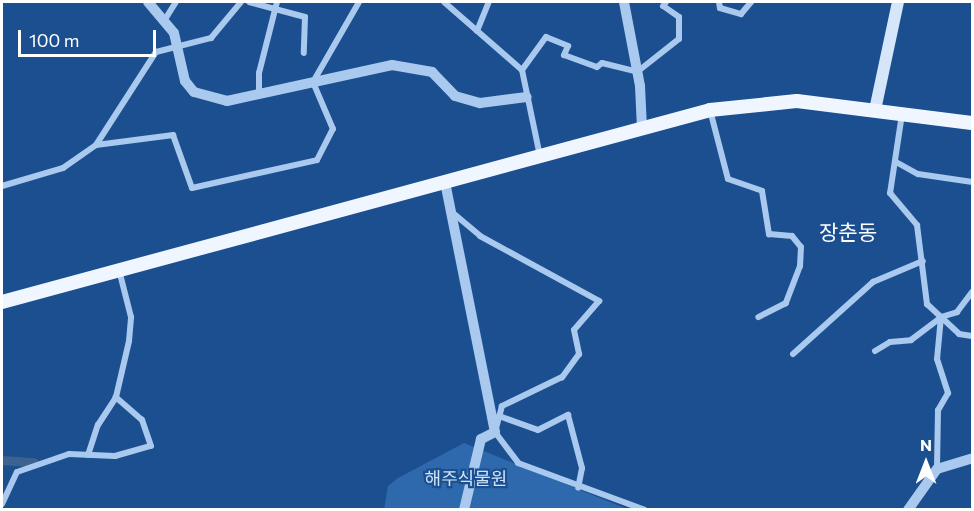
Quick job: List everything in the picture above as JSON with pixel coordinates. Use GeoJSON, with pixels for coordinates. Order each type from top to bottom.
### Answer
{"type":"FeatureCollection","features":[{"type":"Feature","properties":{"kind":"main road"},"geometry":{"type":"LineString","coordinates":[[875,110],[898,2]]}},
{"type":"Feature","properties":{"kind":"main road"},"geometry":{"type":"LineString","coordinates":[[2,302],[710,110],[789,101],[972,123]]}},
{"type":"Feature","properties":{"kind":"street"},"geometry":{"type":"LineString","coordinates":[[148,2],[174,33],[185,81],[194,92],[227,101],[392,65],[414,67],[432,72],[455,96],[480,103],[528,98]]}},
{"type":"Feature","properties":{"kind":"street"},"geometry":{"type":"LineString","coordinates":[[164,21],[176,2]]}},
{"type":"Feature","properties":{"kind":"street"},"geometry":{"type":"LineString","coordinates":[[2,186],[63,168],[96,145],[156,52],[211,38],[241,2]]}},
{"type":"Feature","properties":{"kind":"street"},"geometry":{"type":"LineString","coordinates":[[249,2],[277,5],[305,17],[304,53]]}},
{"type":"Feature","properties":{"kind":"street"},"geometry":{"type":"LineString","coordinates":[[313,82],[359,2]]}},
{"type":"Feature","properties":{"kind":"street"},"geometry":{"type":"LineString","coordinates":[[444,2],[522,70],[540,156]]}},
{"type":"Feature","properties":{"kind":"street"},"geometry":{"type":"LineString","coordinates":[[477,31],[489,2]]}},
{"type":"Feature","properties":{"kind":"street"},"geometry":{"type":"LineString","coordinates":[[624,2],[638,72],[642,129]]}},
{"type":"Feature","properties":{"kind":"street"},"geometry":{"type":"LineString","coordinates":[[638,72],[679,39],[679,17],[663,6],[666,2]]}},
{"type":"Feature","properties":{"kind":"street"},"geometry":{"type":"LineString","coordinates":[[719,2],[720,8],[741,14],[751,2]]}},
{"type":"Feature","properties":{"kind":"street"},"geometry":{"type":"LineString","coordinates":[[259,94],[259,73],[277,5]]}},
{"type":"Feature","properties":{"kind":"street"},"geometry":{"type":"LineString","coordinates":[[522,70],[546,37],[568,46],[564,55],[597,67],[602,63],[638,72]]}},
{"type":"Feature","properties":{"kind":"street"},"geometry":{"type":"LineString","coordinates":[[96,145],[173,135],[192,188],[317,160],[333,129],[313,82]]}},
{"type":"Feature","properties":{"kind":"street"},"geometry":{"type":"LineString","coordinates":[[710,110],[728,179],[762,191],[769,234],[792,236],[801,248],[800,266],[786,303],[758,317]]}},
{"type":"Feature","properties":{"kind":"street"},"geometry":{"type":"LineString","coordinates":[[903,113],[890,193],[917,225],[927,304],[959,334],[972,336]]}},
{"type":"Feature","properties":{"kind":"street"},"geometry":{"type":"LineString","coordinates":[[896,162],[918,174],[972,182]]}},
{"type":"Feature","properties":{"kind":"street"},"geometry":{"type":"LineString","coordinates":[[446,182],[495,432],[518,463],[578,488],[645,510]]}},
{"type":"Feature","properties":{"kind":"street"},"geometry":{"type":"LineString","coordinates":[[451,212],[480,236],[599,301],[574,330],[579,354],[562,377],[502,406],[495,432],[481,439],[464,510]]}},
{"type":"Feature","properties":{"kind":"street"},"geometry":{"type":"LineString","coordinates":[[793,354],[873,282],[923,261]]}},
{"type":"Feature","properties":{"kind":"street"},"geometry":{"type":"LineString","coordinates":[[88,455],[98,424],[116,397],[131,317],[119,270]]}},
{"type":"Feature","properties":{"kind":"street"},"geometry":{"type":"LineString","coordinates":[[875,351],[890,342],[911,340],[941,317],[957,312],[972,292]]}},
{"type":"Feature","properties":{"kind":"street"},"geometry":{"type":"LineString","coordinates":[[908,510],[937,469],[938,410],[948,393],[937,359],[941,317]]}},
{"type":"Feature","properties":{"kind":"street"},"geometry":{"type":"LineString","coordinates":[[2,504],[17,472],[69,454],[115,456],[152,446],[142,420],[116,397]]}},
{"type":"Feature","properties":{"kind":"street"},"geometry":{"type":"LineString","coordinates":[[499,416],[538,430],[568,415],[582,468],[578,488]]}},
{"type":"Feature","properties":{"kind":"street"},"geometry":{"type":"LineString","coordinates":[[937,469],[972,459]]}},
{"type":"Feature","properties":{"kind":"green space","name":"해주식물원"},"geometry":{"type":"Polygon","coordinates":[[[464,443],[627,509],[384,510],[388,486],[398,478],[464,443]]]}},
{"type":"Feature","properties":{"kind":"waterway"},"geometry":{"type":"LineString","coordinates":[[2,460],[34,462]]}},
{"type":"Feature","properties":{"kind":"district","name":"장춘동"},"geometry":{"type":"Point","coordinates":[848,232]}}]}
